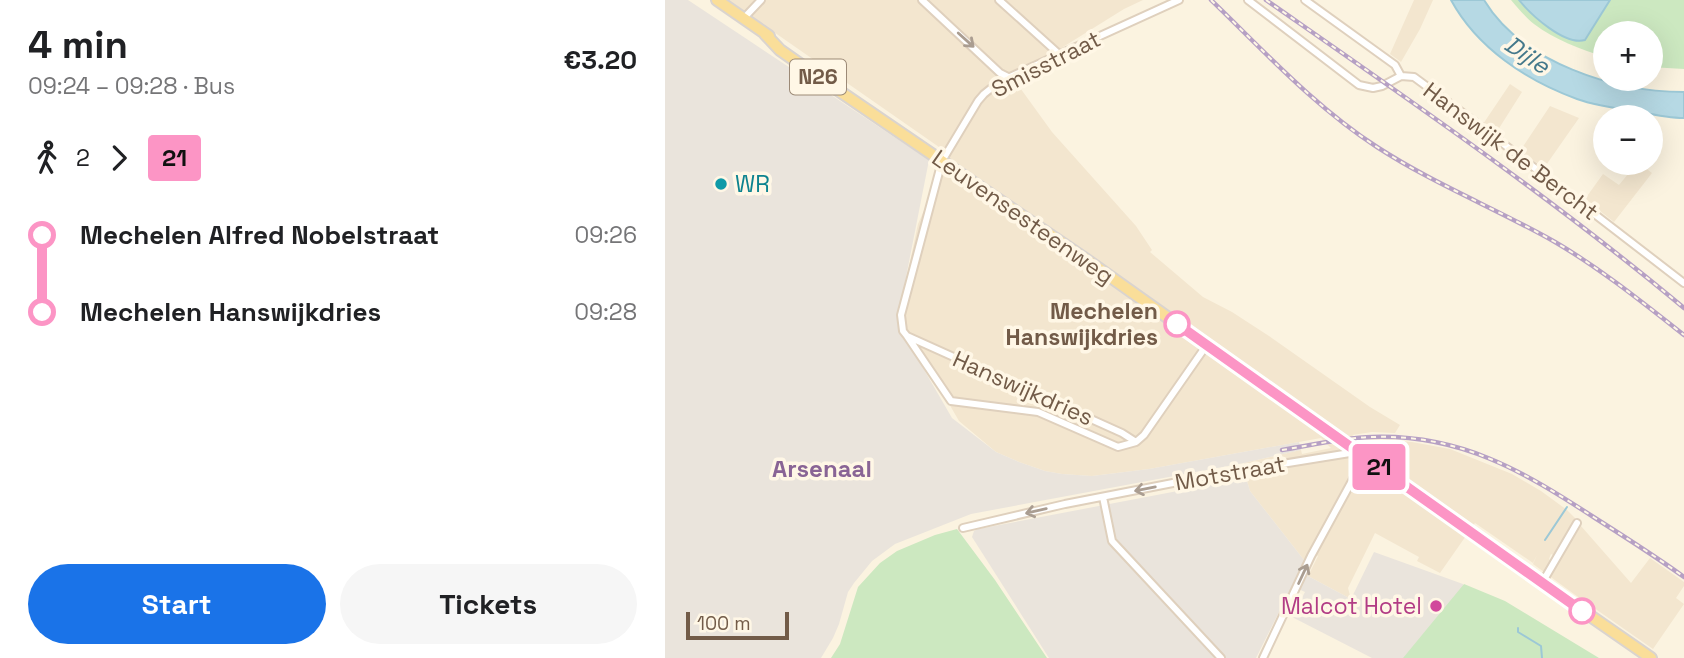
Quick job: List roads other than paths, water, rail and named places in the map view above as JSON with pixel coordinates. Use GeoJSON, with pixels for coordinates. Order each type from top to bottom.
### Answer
{"type":"FeatureCollection","features":[{"type":"Feature","properties":{"kind":"main road","name":"Leuvensesteenweg"},"geometry":{"type":"LineString","coordinates":[[717,0],[874,108],[875,114],[1651,658]]}},
{"type":"Feature","properties":{"kind":"street"},"geometry":{"type":"LineString","coordinates":[[743,19],[761,0]]}},
{"type":"Feature","properties":{"kind":"street"},"geometry":{"type":"LineString","coordinates":[[922,0],[1000,73],[1010,78]]}},
{"type":"Feature","properties":{"kind":"street"},"geometry":{"type":"LineString","coordinates":[[999,0],[1060,55]]}},
{"type":"Feature","properties":{"kind":"street","name":"Smisstraat"},"geometry":{"type":"LineString","coordinates":[[942,160],[984,94],[999,82],[1179,0]]}},
{"type":"Feature","properties":{"kind":"street"},"geometry":{"type":"LineString","coordinates":[[1248,0],[1359,85],[1373,88],[1401,76]]}},
{"type":"Feature","properties":{"kind":"street","name":"Hanswijk de Bercht"},"geometry":{"type":"LineString","coordinates":[[1305,0],[1395,65],[1401,76],[1414,77],[1425,85],[1684,283]]}},
{"type":"Feature","properties":{"kind":"street","name":"Hanswijkdries"},"geometry":{"type":"LineString","coordinates":[[942,160],[901,315],[903,331],[951,401],[1038,411],[1118,447],[1136,442]]}},
{"type":"Feature","properties":{"kind":"street","name":"Hanswijkdries"},"geometry":{"type":"LineString","coordinates":[[908,336],[1122,433],[1136,442]]}},
{"type":"Feature","properties":{"kind":"street"},"geometry":{"type":"LineString","coordinates":[[1136,442],[1144,435],[1206,346]]}},
{"type":"Feature","properties":{"kind":"street"},"geometry":{"type":"LineString","coordinates":[[1263,658],[1361,454]]}},
{"type":"Feature","properties":{"kind":"street","name":"Motstraat"},"geometry":{"type":"LineString","coordinates":[[963,528],[1214,475],[1361,454]]}},
{"type":"Feature","properties":{"kind":"street"},"geometry":{"type":"LineString","coordinates":[[1103,497],[1112,541],[1221,658]]}},
{"type":"Feature","properties":{"kind":"street"},"geometry":{"type":"LineString","coordinates":[[1542,583],[1577,523]]}},
{"type":"Feature","properties":{"kind":"water","name":"Dijle"},"geometry":{"type":"Polygon","coordinates":[[[1451,0],[1484,0],[1501,22],[1522,41],[1546,57],[1593,78],[1593,91],[1684,92],[1684,118],[1663,116],[1663,105],[1597,105],[1558,92],[1505,61],[1489,48],[1451,0]]]}},
{"type":"Feature","properties":{"kind":"water"},"geometry":{"type":"Polygon","coordinates":[[[1519,0],[1610,0],[1597,21],[1593,21],[1593,27],[1585,40],[1577,41],[1558,34],[1519,0]]]}},
{"type":"Feature","properties":{"kind":"waterway"},"geometry":{"type":"LineString","coordinates":[[1545,540],[1567,507]]}},
{"type":"Feature","properties":{"kind":"waterway"},"geometry":{"type":"LineString","coordinates":[[1518,628],[1518,632],[1541,646],[1542,658]]}},
{"type":"Feature","properties":{"kind":"railway"},"geometry":{"type":"LineString","coordinates":[[1211,0],[1291,78],[1354,131],[1421,173],[1572,252],[1684,335]]}},
{"type":"Feature","properties":{"kind":"railway"},"geometry":{"type":"LineString","coordinates":[[1266,0],[1531,188],[1684,308]]}},
{"type":"Feature","properties":{"kind":"railway"},"geometry":{"type":"LineString","coordinates":[[1282,450],[1372,437],[1404,438],[1463,449],[1542,485],[1684,577]]}},
{"type":"Feature","properties":{"kind":"place","name":"WR"},"geometry":{"type":"Point","coordinates":[721,184]}},
{"type":"Feature","properties":{"kind":"place","name":"Mechelen Hanswijkdries"},"geometry":{"type":"Point","coordinates":[1177,324]}},
{"type":"Feature","properties":{"kind":"place","name":"Malcot Hotel"},"geometry":{"type":"Point","coordinates":[1436,606]}},
{"type":"Feature","properties":{"kind":"district","name":"Arsenaal"},"geometry":{"type":"Point","coordinates":[822,469]}}]}
